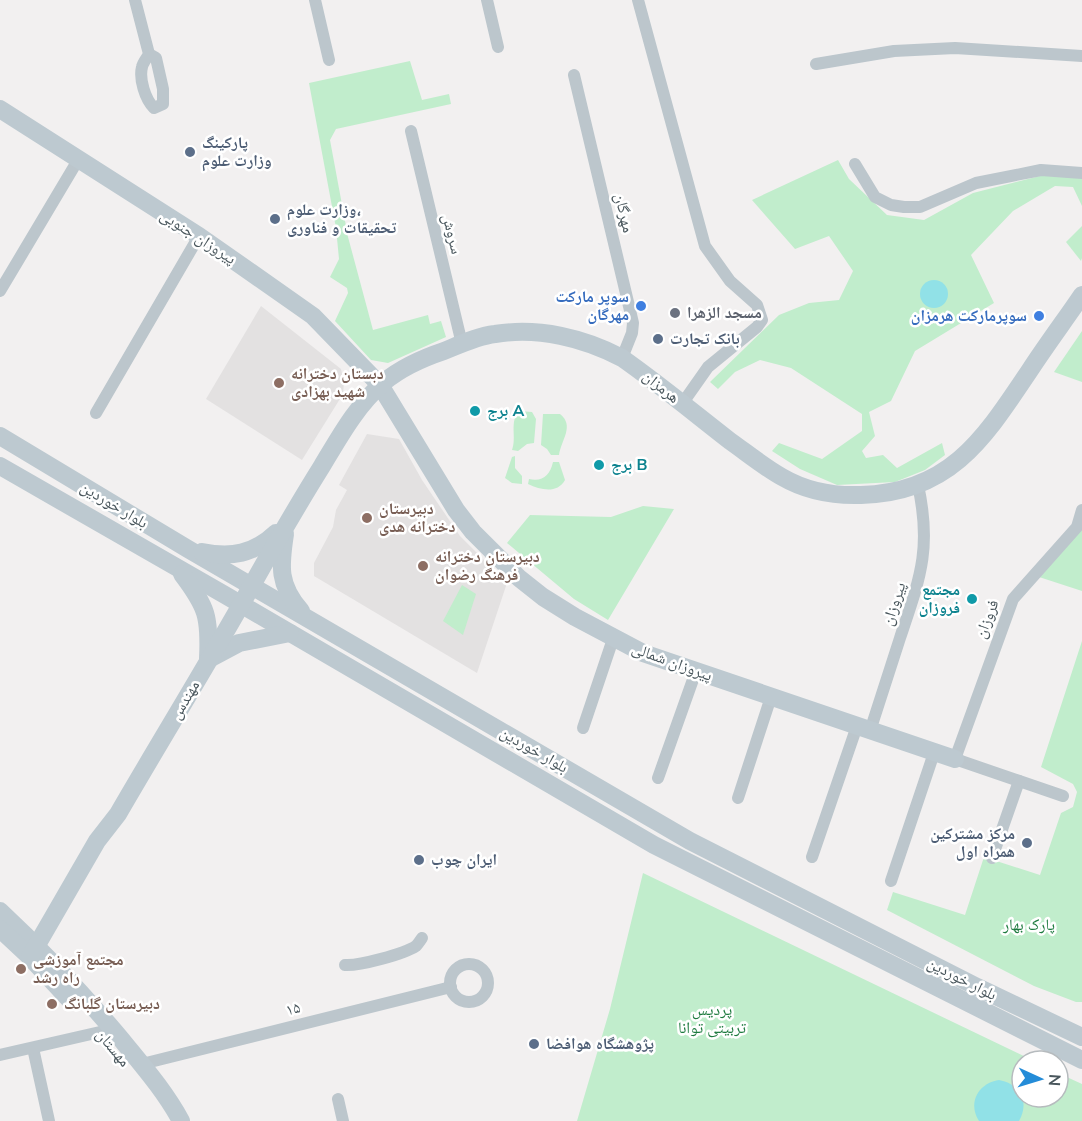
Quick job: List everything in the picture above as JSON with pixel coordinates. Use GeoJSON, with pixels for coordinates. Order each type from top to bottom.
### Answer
{"type":"FeatureCollection","features":[{"type":"Feature","properties":{"kind":"street"},"geometry":{"type":"LineString","coordinates":[[135,0],[149,54]]}},
{"type":"Feature","properties":{"kind":"street"},"geometry":{"type":"LineString","coordinates":[[315,0],[329,60]]}},
{"type":"Feature","properties":{"kind":"street"},"geometry":{"type":"LineString","coordinates":[[487,0],[498,46]]}},
{"type":"Feature","properties":{"kind":"street"},"geometry":{"type":"LineString","coordinates":[[638,0],[705,246],[730,281],[757,305],[762,320],[758,327],[708,367],[682,404]]}},
{"type":"Feature","properties":{"kind":"street"},"geometry":{"type":"LineString","coordinates":[[816,64],[894,51],[956,48],[1082,56]]}},
{"type":"Feature","properties":{"kind":"street","name":"مهرگان"},"geometry":{"type":"LineString","coordinates":[[574,75],[633,323],[632,333],[622,358]]}},
{"type":"Feature","properties":{"kind":"street","name":"پیروزان جنوبی"},"geometry":{"type":"LineString","coordinates":[[0,109],[199,236],[313,316],[380,386]]}},
{"type":"Feature","properties":{"kind":"street","name":"سروش"},"geometry":{"type":"LineString","coordinates":[[411,131],[462,344]]}},
{"type":"Feature","properties":{"kind":"street"},"geometry":{"type":"LineString","coordinates":[[0,291],[78,160]]}},
{"type":"Feature","properties":{"kind":"street"},"geometry":{"type":"LineString","coordinates":[[855,164],[874,197],[891,205],[904,207],[920,207],[976,183],[1041,170],[1082,173]]}},
{"type":"Feature","properties":{"kind":"street"},"geometry":{"type":"LineString","coordinates":[[96,413],[199,236]]}},
{"type":"Feature","properties":{"kind":"street","name":"هرمزان"},"geometry":{"type":"LineString","coordinates":[[252,585],[287,521],[357,410],[380,386],[409,366],[462,344],[496,333],[532,332],[582,341],[622,358],[781,477],[802,487],[827,493],[876,495],[918,485],[941,474],[973,448],[997,419],[1082,295]]}},
{"type":"Feature","properties":{"kind":"street","name":"پیروزان شمالی"},"geometry":{"type":"LineString","coordinates":[[380,386],[456,510],[473,532],[519,578],[543,597],[613,639],[643,653],[1063,796]]}},
{"type":"Feature","properties":{"kind":"street","name":"بلوار خوردین"},"geometry":{"type":"LineString","coordinates":[[0,436],[188,549],[690,841],[1082,1037]]}},
{"type":"Feature","properties":{"kind":"street","name":"بلوار خوردین"},"geometry":{"type":"LineString","coordinates":[[0,466],[654,845],[1082,1060]]}},
{"type":"Feature","properties":{"kind":"street","name":"پیروزان"},"geometry":{"type":"LineString","coordinates":[[812,857],[864,728],[921,575],[925,528],[918,485]]}},
{"type":"Feature","properties":{"kind":"street","name":"فروزان"},"geometry":{"type":"LineString","coordinates":[[955,759],[1013,599],[1077,527],[1082,510]]}},
{"type":"Feature","properties":{"kind":"street"},"geometry":{"type":"LineString","coordinates":[[188,549],[215,555],[238,555],[260,546],[287,521]]}},
{"type":"Feature","properties":{"kind":"street"},"geometry":{"type":"LineString","coordinates":[[287,521],[281,565],[285,590],[311,621]]}},
{"type":"Feature","properties":{"kind":"street"},"geometry":{"type":"LineString","coordinates":[[177,568],[198,595],[207,614],[208,660]]}},
{"type":"Feature","properties":{"kind":"street","name":"مهندس"},"geometry":{"type":"LineString","coordinates":[[37,955],[97,841],[118,814],[252,585]]}},
{"type":"Feature","properties":{"kind":"street"},"geometry":{"type":"LineString","coordinates":[[208,660],[239,643],[290,633]]}},
{"type":"Feature","properties":{"kind":"street"},"geometry":{"type":"LineString","coordinates":[[584,728],[613,639]]}},
{"type":"Feature","properties":{"kind":"street"},"geometry":{"type":"LineString","coordinates":[[658,778],[696,670]]}},
{"type":"Feature","properties":{"kind":"street"},"geometry":{"type":"LineString","coordinates":[[738,798],[771,697]]}},
{"type":"Feature","properties":{"kind":"street"},"geometry":{"type":"LineString","coordinates":[[891,881],[934,753]]}},
{"type":"Feature","properties":{"kind":"street"},"geometry":{"type":"LineString","coordinates":[[992,858],[1019,781]]}},
{"type":"Feature","properties":{"kind":"street"},"geometry":{"type":"LineString","coordinates":[[0,911],[37,955]]}},
{"type":"Feature","properties":{"kind":"street","name":"مهستان"},"geometry":{"type":"LineString","coordinates":[[0,929],[37,955],[105,1029],[136,1066],[168,1121]]}},
{"type":"Feature","properties":{"kind":"street"},"geometry":{"type":"LineString","coordinates":[[345,965],[365,964],[415,947],[422,938]]}},
{"type":"Feature","properties":{"kind":"street","name":"۱۵"},"geometry":{"type":"LineString","coordinates":[[136,1066],[451,987]]}},
{"type":"Feature","properties":{"kind":"street"},"geometry":{"type":"LineString","coordinates":[[1059,1027],[1082,1022]]}},
{"type":"Feature","properties":{"kind":"street"},"geometry":{"type":"LineString","coordinates":[[0,1055],[105,1029]]}},
{"type":"Feature","properties":{"kind":"street"},"geometry":{"type":"LineString","coordinates":[[33,1048],[50,1121]]}},
{"type":"Feature","properties":{"kind":"street"},"geometry":{"type":"LineString","coordinates":[[136,1066],[168,1099],[181,1121]]}},
{"type":"Feature","properties":{"kind":"street"},"geometry":{"type":"LineString","coordinates":[[338,1099],[343,1121]]}},
{"type":"Feature","properties":{"kind":"shaded area","name":"دبستان دخترانه شهید بهزادی"},"geometry":{"type":"Polygon","coordinates":[[[261,306],[341,369],[344,382],[343,394],[302,460],[206,399],[261,306]]]}},
{"type":"Feature","properties":{"kind":"shaded area"},"geometry":{"type":"Polygon","coordinates":[[[367,434],[399,439],[422,480],[460,536],[507,583],[477,673],[314,576],[314,563],[333,527],[336,510],[347,490],[339,485],[367,434]]]}},
{"type":"Feature","properties":{"kind":"green space"},"geometry":{"type":"Polygon","coordinates":[[[410,61],[422,100],[449,94],[451,104],[336,129],[330,140],[348,237],[373,330],[428,315],[430,324],[441,321],[446,337],[388,363],[371,360],[335,321],[348,293],[347,288],[330,277],[339,259],[336,228],[309,83],[410,61]]]}},
{"type":"Feature","properties":{"kind":"green space"},"geometry":{"type":"Polygon","coordinates":[[[838,160],[849,179],[887,215],[924,220],[973,193],[1048,174],[1082,178],[1082,206],[1073,187],[1055,186],[1013,211],[971,255],[994,303],[915,351],[891,401],[869,412],[875,436],[862,451],[866,458],[883,455],[897,468],[942,443],[945,455],[925,470],[895,482],[837,485],[800,469],[772,451],[779,443],[822,459],[862,431],[862,414],[791,368],[760,360],[735,372],[718,389],[710,382],[779,315],[809,303],[839,300],[853,271],[829,236],[795,249],[752,200],[838,160]]]}},
{"type":"Feature","properties":{"kind":"green space"},"geometry":{"type":"Polygon","coordinates":[[[1082,226],[1082,258],[1081,261],[1066,242],[1082,226]]]}},
{"type":"Feature","properties":{"kind":"green space"},"geometry":{"type":"Polygon","coordinates":[[[1082,331],[1082,382],[1054,372],[1082,331]]]}},
{"type":"Feature","properties":{"kind":"green space"},"geometry":{"type":"Polygon","coordinates":[[[519,411],[532,412],[536,419],[534,443],[527,444],[518,451],[512,450],[514,420],[519,411]]]}},
{"type":"Feature","properties":{"kind":"green space"},"geometry":{"type":"Polygon","coordinates":[[[543,414],[560,414],[566,423],[566,433],[559,455],[551,455],[541,445],[543,414]]]}},
{"type":"Feature","properties":{"kind":"green space"},"geometry":{"type":"Polygon","coordinates":[[[515,456],[515,468],[522,476],[522,484],[512,483],[505,478],[512,457],[515,456]]]}},
{"type":"Feature","properties":{"kind":"green space"},"geometry":{"type":"Polygon","coordinates":[[[553,462],[559,462],[565,480],[562,484],[548,490],[528,484],[529,479],[545,476],[550,471],[553,462]]]}},
{"type":"Feature","properties":{"kind":"green space"},"geometry":{"type":"Polygon","coordinates":[[[643,506],[674,509],[608,620],[574,599],[507,543],[530,515],[611,517],[643,506]]]}},
{"type":"Feature","properties":{"kind":"green space"},"geometry":{"type":"Polygon","coordinates":[[[1082,526],[1082,591],[1039,577],[1082,526]]]}},
{"type":"Feature","properties":{"kind":"green space"},"geometry":{"type":"Polygon","coordinates":[[[462,585],[476,594],[463,635],[443,621],[462,585]]]}},
{"type":"Feature","properties":{"kind":"green space","name":"پارک بهار"},"geometry":{"type":"Polygon","coordinates":[[[1082,641],[1082,1002],[1076,1002],[1034,986],[887,910],[893,892],[965,915],[984,857],[1040,875],[1061,813],[1073,807],[1077,792],[1073,784],[1041,767],[1082,641]]]}},
{"type":"Feature","properties":{"kind":"green space","name":"پردیس تربیتی توانا"},"geometry":{"type":"Polygon","coordinates":[[[643,873],[1010,1049],[1010,1109],[1070,1109],[1070,1078],[1082,1084],[1082,1121],[577,1121],[610,1009],[643,873]]]}},
{"type":"Feature","properties":{"kind":"water"},"geometry":{"type":"Polygon","coordinates":[[[934,280],[944,284],[948,294],[944,304],[934,308],[924,304],[920,294],[924,284],[934,280]]]}},
{"type":"Feature","properties":{"kind":"water"},"geometry":{"type":"Polygon","coordinates":[[[999,1080],[1010,1084],[1010,1109],[1023,1109],[1019,1121],[979,1121],[974,1107],[977,1094],[992,1082],[999,1080]]]}},
{"type":"Feature","properties":{"kind":"place","name":"پارکینگ وزارت علوم"},"geometry":{"type":"Point","coordinates":[190,152]}},
{"type":"Feature","properties":{"kind":"place","name":"وزارت علوم، تحقیقات و فناوری"},"geometry":{"type":"Point","coordinates":[275,219]}},
{"type":"Feature","properties":{"kind":"place","name":"سوپر مارکت مهرگان"},"geometry":{"type":"Point","coordinates":[641,306]}},
{"type":"Feature","properties":{"kind":"place","name":"مسجد الزهرا"},"geometry":{"type":"Point","coordinates":[675,313]}},
{"type":"Feature","properties":{"kind":"place","name":"سوپرمارکت هرمزان"},"geometry":{"type":"Point","coordinates":[1039,316]}},
{"type":"Feature","properties":{"kind":"place","name":"بانک تجارت"},"geometry":{"type":"Point","coordinates":[658,339]}},
{"type":"Feature","properties":{"kind":"place","name":"دبستان دخترانه شهید بهزادی"},"geometry":{"type":"Point","coordinates":[279,383]}},
{"type":"Feature","properties":{"kind":"place","name":"برج A"},"geometry":{"type":"Point","coordinates":[475,411]}},
{"type":"Feature","properties":{"kind":"place","name":"برج B"},"geometry":{"type":"Point","coordinates":[599,465]}},
{"type":"Feature","properties":{"kind":"place","name":"دبیرستان دخترانه هدی"},"geometry":{"type":"Point","coordinates":[367,518]}},
{"type":"Feature","properties":{"kind":"place","name":"دبیرستان دخترانه فرهنگ رضوان"},"geometry":{"type":"Point","coordinates":[423,566]}},
{"type":"Feature","properties":{"kind":"place","name":"مجتمع فروزان"},"geometry":{"type":"Point","coordinates":[972,599]}},
{"type":"Feature","properties":{"kind":"place","name":"مرکز مشترکین همراه اول"},"geometry":{"type":"Point","coordinates":[1027,843]}},
{"type":"Feature","properties":{"kind":"place","name":"ایران چوب"},"geometry":{"type":"Point","coordinates":[419,860]}},
{"type":"Feature","properties":{"kind":"place","name":"مجتمع آموزشی راه رشد"},"geometry":{"type":"Point","coordinates":[21,969]}},
{"type":"Feature","properties":{"kind":"place","name":"دبیرستان گلبانگ"},"geometry":{"type":"Point","coordinates":[52,1004]}},
{"type":"Feature","properties":{"kind":"place","name":"پژوهشگاه هوافضا"},"geometry":{"type":"Point","coordinates":[534,1044]}}]}
